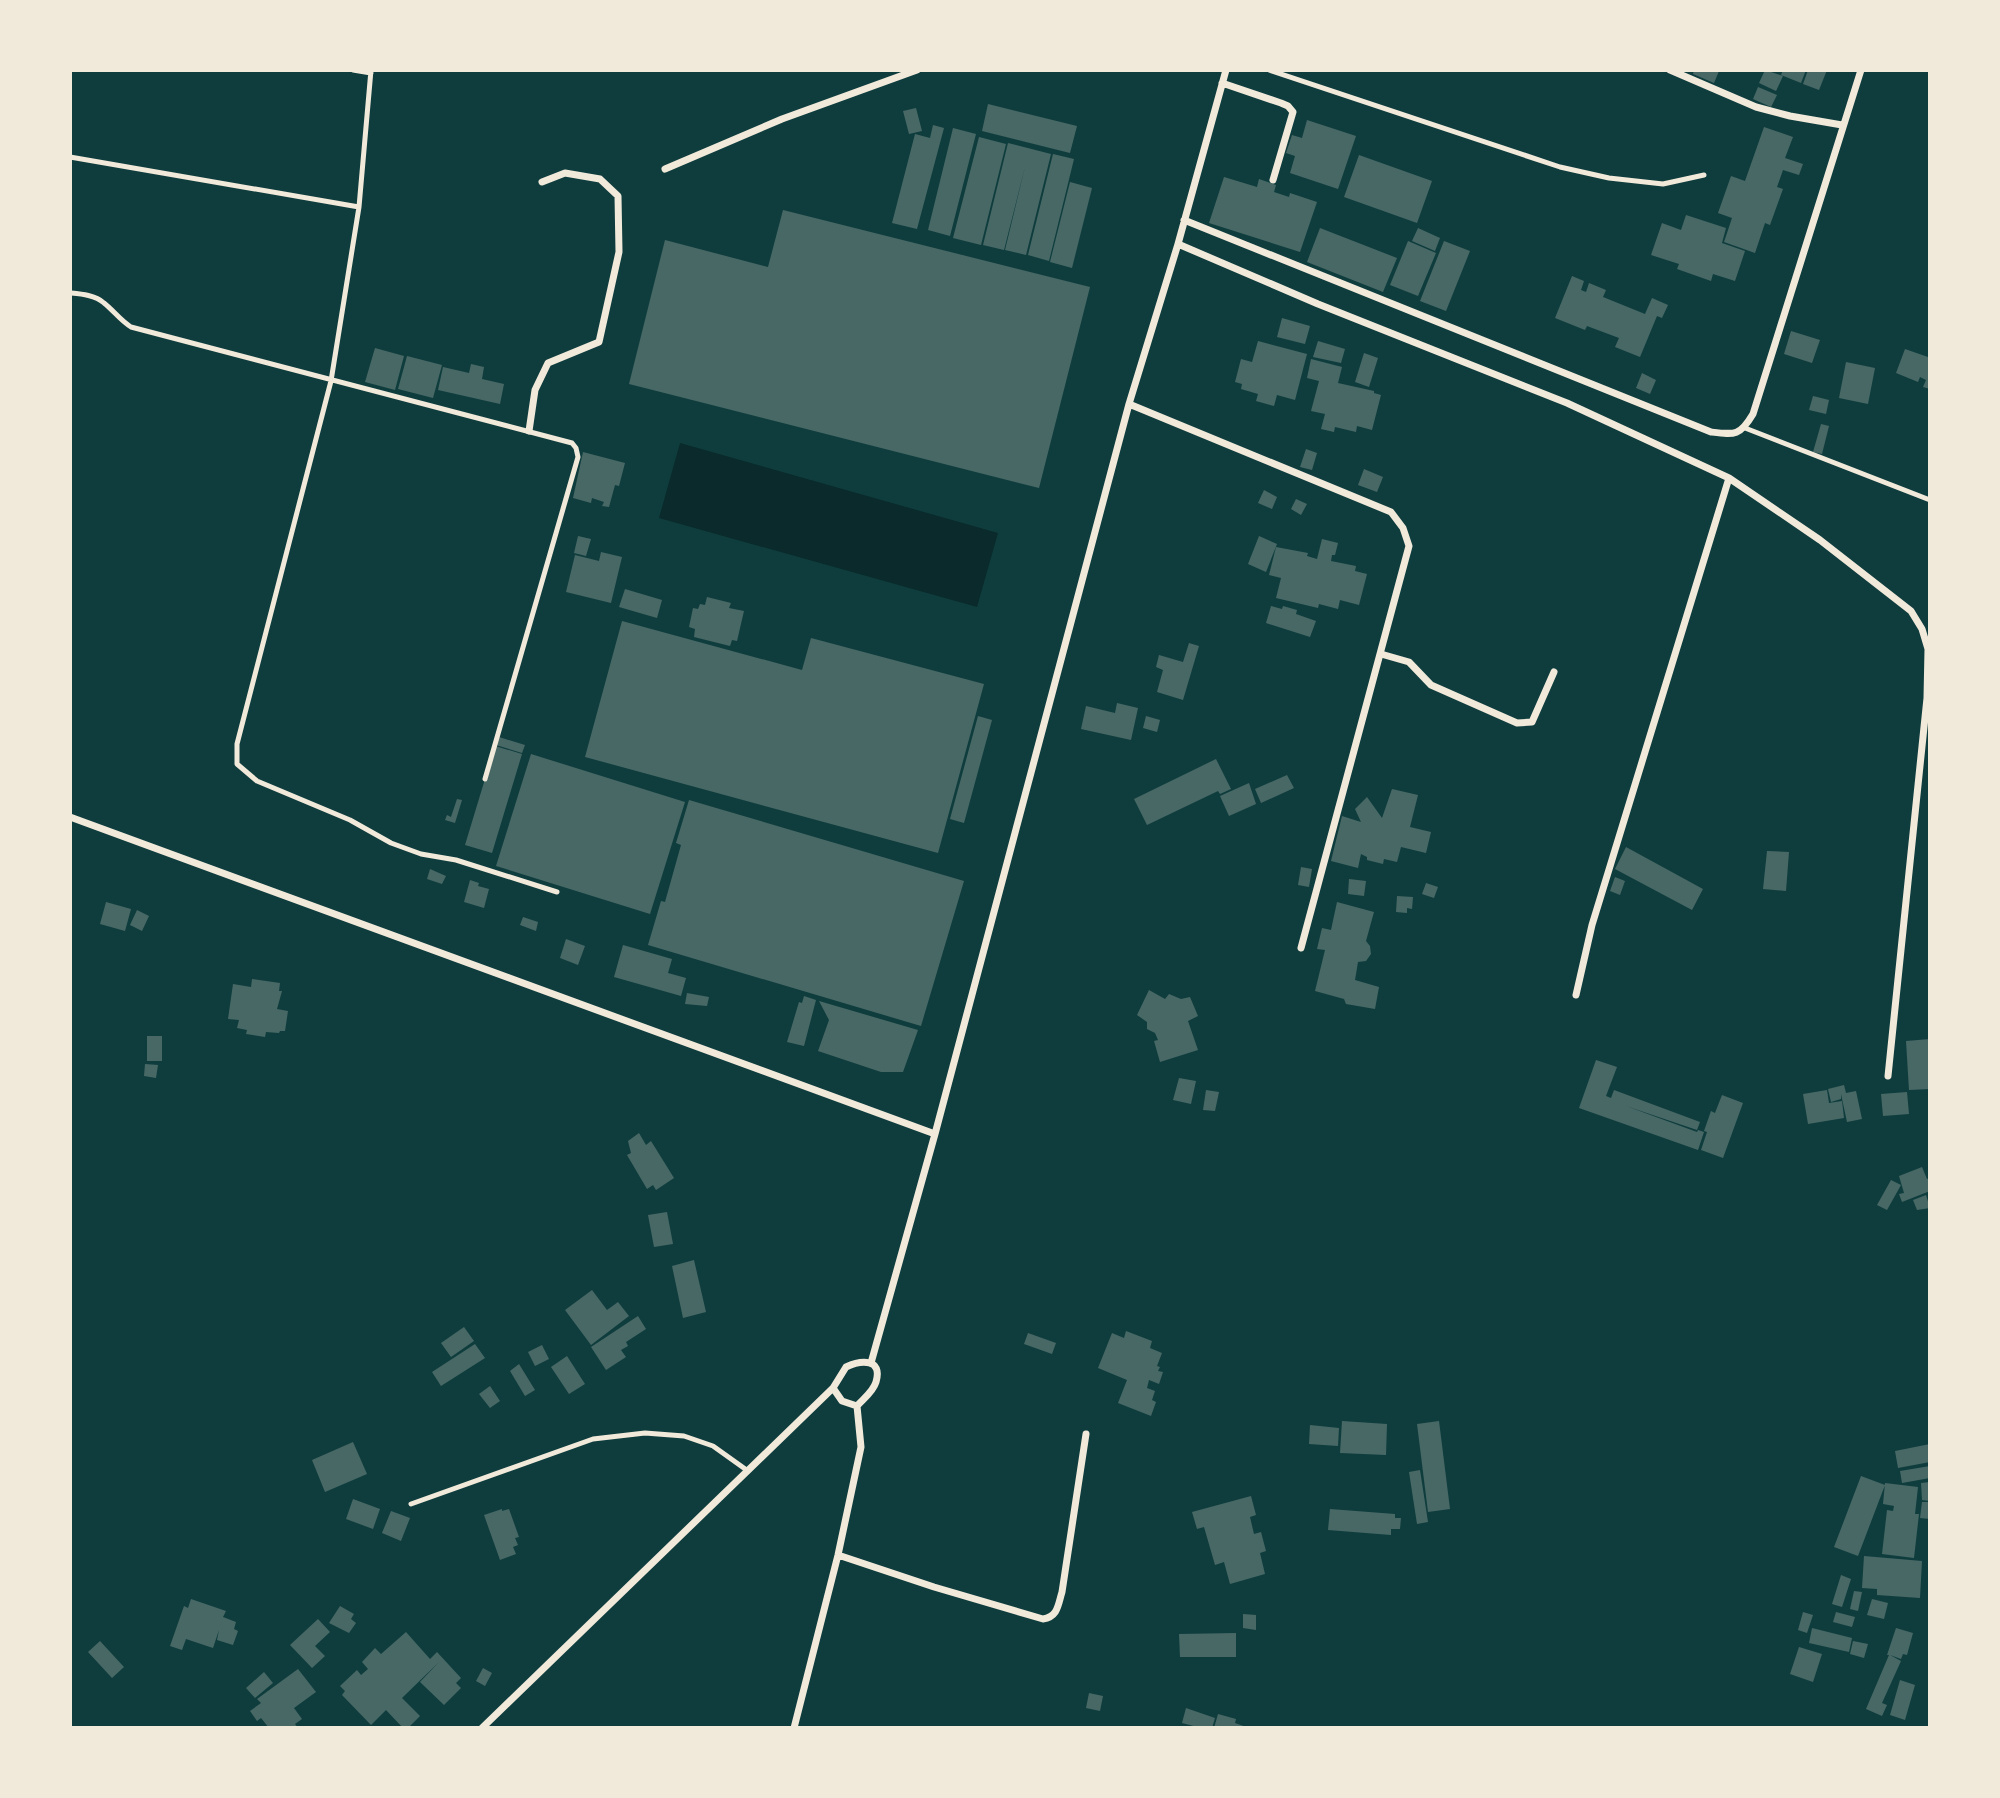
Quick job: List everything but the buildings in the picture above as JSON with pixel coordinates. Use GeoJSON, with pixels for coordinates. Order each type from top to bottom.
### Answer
{"type":"FeatureCollection","features":[{"type":"Feature","properties":{"kind":"street"},"geometry":{"type":"LineString","coordinates":[[665,169],[782,119],[917,70]]}},
{"type":"Feature","properties":{"kind":"street"},"geometry":{"type":"LineString","coordinates":[[871,1363],[935,1134],[1129,404],[1178,244],[1226,70]]}},
{"type":"Feature","properties":{"kind":"street"},"geometry":{"type":"LineString","coordinates":[[1670,70],[1756,107],[1842,125]]}},
{"type":"Feature","properties":{"kind":"street"},"geometry":{"type":"LineString","coordinates":[[1184,220],[1711,432],[1733,434],[1745,428],[1753,414],[1861,70]]}},
{"type":"Feature","properties":{"kind":"street"},"geometry":{"type":"LineString","coordinates":[[1222,83],[1281,103],[1293,112],[1273,180]]}},
{"type":"Feature","properties":{"kind":"street"},"geometry":{"type":"LineString","coordinates":[[529,431],[535,390],[548,363],[599,342],[619,252],[618,196],[600,179],[565,173],[542,182]]}},
{"type":"Feature","properties":{"kind":"street"},"geometry":{"type":"LineString","coordinates":[[1178,244],[1318,304],[1567,403],[1678,452],[1729,478],[1820,540],[1911,611],[1922,629],[1928,649],[1927,698],[1888,1076]]}},
{"type":"Feature","properties":{"kind":"street"},"geometry":{"type":"LineString","coordinates":[[1129,404],[1391,512],[1403,528],[1409,546],[1301,948]]}},
{"type":"Feature","properties":{"kind":"street"},"geometry":{"type":"LineString","coordinates":[[1576,995],[1592,925],[1729,478]]}},
{"type":"Feature","properties":{"kind":"street"},"geometry":{"type":"LineString","coordinates":[[1381,654],[1409,662],[1431,685],[1517,723],[1532,722],[1554,672]]}},
{"type":"Feature","properties":{"kind":"street"},"geometry":{"type":"LineString","coordinates":[[70,817],[935,1134]]}},
{"type":"Feature","properties":{"kind":"street"},"geometry":{"type":"LineString","coordinates":[[482,1728],[833,1388],[846,1367],[858,1361],[871,1363],[876,1369],[877,1380],[871,1392],[857,1406]]}},
{"type":"Feature","properties":{"kind":"street"},"geometry":{"type":"LineString","coordinates":[[833,1388],[842,1401],[857,1406]]}},
{"type":"Feature","properties":{"kind":"street"},"geometry":{"type":"LineString","coordinates":[[794,1728],[838,1555],[861,1447],[857,1406]]}},
{"type":"Feature","properties":{"kind":"street"},"geometry":{"type":"LineString","coordinates":[[838,1555],[1042,1619],[1051,1618],[1056,1613],[1062,1592],[1086,1434]]}},
{"type":"Feature","properties":{"kind":"lane"},"geometry":{"type":"LineString","coordinates":[[353,70],[371,72],[359,207],[331,381],[237,744],[237,764],[257,782],[350,820],[391,843],[557,892]]}},
{"type":"Feature","properties":{"kind":"lane"},"geometry":{"type":"LineString","coordinates":[[1269,70],[1560,167],[1609,178],[1663,184],[1704,175]]}},
{"type":"Feature","properties":{"kind":"lane"},"geometry":{"type":"LineString","coordinates":[[70,157],[359,207]]}},
{"type":"Feature","properties":{"kind":"lane"},"geometry":{"type":"LineString","coordinates":[[70,293],[87,295],[103,302],[120,320],[131,327],[572,443],[578,457],[485,779]]}},
{"type":"Feature","properties":{"kind":"lane"},"geometry":{"type":"LineString","coordinates":[[1745,428],[1930,500]]}},
{"type":"Feature","properties":{"kind":"lane"},"geometry":{"type":"LineString","coordinates":[[411,1504],[593,1439],[645,1433],[684,1436],[713,1446],[748,1471]]}},
{"type":"Feature","properties":{"kind":"water"},"geometry":{"type":"Polygon","coordinates":[[[680,443],[998,533],[977,607],[659,518],[680,443]]]}}]}
